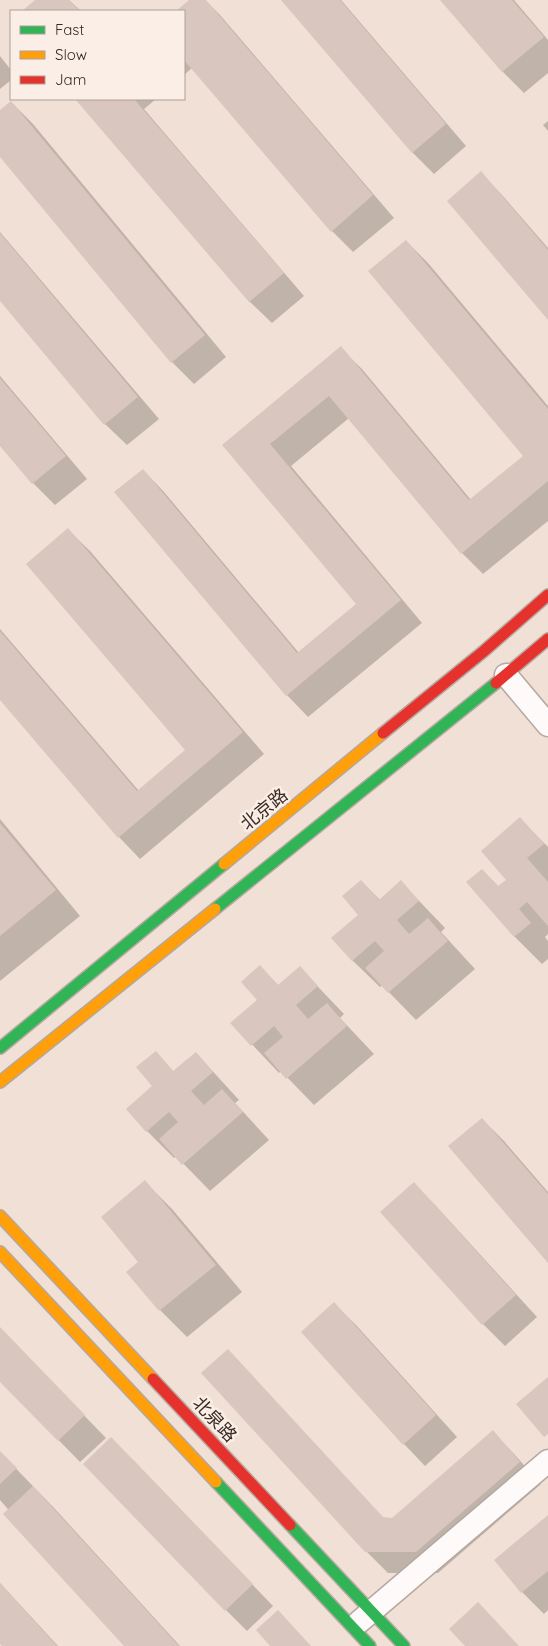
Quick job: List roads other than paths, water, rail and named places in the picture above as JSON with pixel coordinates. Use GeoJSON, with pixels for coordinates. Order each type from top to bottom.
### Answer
{"type":"FeatureCollection","features":[{"type":"Feature","properties":{"kind":"street","name":"北京路"},"geometry":{"type":"LineString","coordinates":[[0,1048],[484,651],[548,595]]}},
{"type":"Feature","properties":{"kind":"street"},"geometry":{"type":"LineString","coordinates":[[0,1082],[506,675],[548,639]]}},
{"type":"Feature","properties":{"kind":"street"},"geometry":{"type":"LineString","coordinates":[[506,675],[548,725]]}},
{"type":"Feature","properties":{"kind":"street","name":"北泉路"},"geometry":{"type":"LineString","coordinates":[[0,1216],[404,1646]]}},
{"type":"Feature","properties":{"kind":"street"},"geometry":{"type":"LineString","coordinates":[[0,1252],[370,1646]]}},
{"type":"Feature","properties":{"kind":"street"},"geometry":{"type":"LineString","coordinates":[[353,1628],[548,1461]]}}]}
